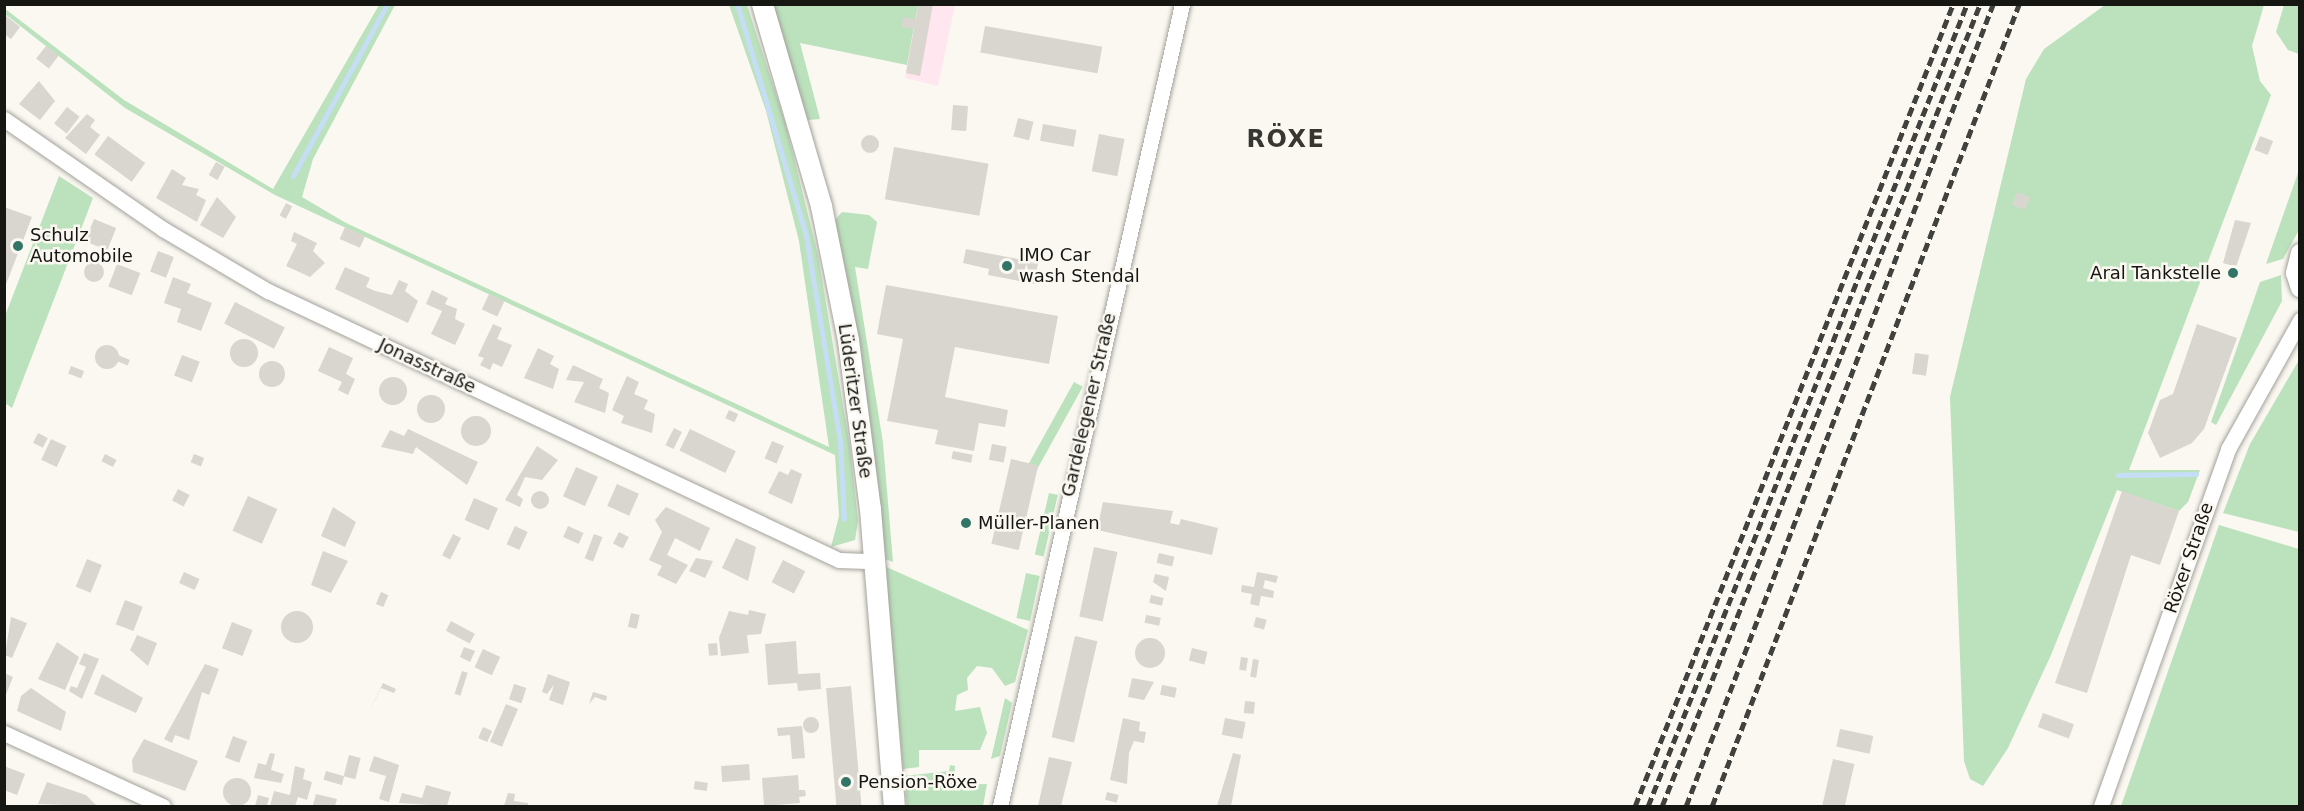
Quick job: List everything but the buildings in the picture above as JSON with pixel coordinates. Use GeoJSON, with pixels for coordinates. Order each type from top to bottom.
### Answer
{"type":"FeatureCollection","features":[{"type":"Feature","properties":{"kind":"main road","name":"Lüderitzer Straße"},"geometry":{"type":"LineString","coordinates":[[762,4],[802,132],[836,274],[857,398],[894,807]]}},
{"type":"Feature","properties":{"kind":"street","name":"Gardelegener Straße"},"geometry":{"type":"LineString","coordinates":[[1000,807],[1182,4]]}},
{"type":"Feature","properties":{"kind":"street","name":"Jonasstraße"},"geometry":{"type":"LineString","coordinates":[[4,119],[163,229],[268,291],[839,560],[873,561]]}},
{"type":"Feature","properties":{"kind":"street"},"geometry":{"type":"LineString","coordinates":[[2300,253],[2295,273],[2300,288]]}},
{"type":"Feature","properties":{"kind":"street","name":"Röxer Straße"},"geometry":{"type":"LineString","coordinates":[[2101,807],[2228,449],[2300,320]]}},
{"type":"Feature","properties":{"kind":"street"},"geometry":{"type":"LineString","coordinates":[[4,733],[163,807]]}},
{"type":"Feature","properties":{"kind":"shaded area"},"geometry":{"type":"Polygon","coordinates":[[[918,5],[955,5],[938,86],[905,78],[918,5]]]}},
{"type":"Feature","properties":{"kind":"green space"},"geometry":{"type":"Polygon","coordinates":[[[379,5],[395,5],[313,159],[302,197],[346,223],[829,447],[799,241],[766,111],[729,5],[747,5],[785,122],[818,255],[850,447],[858,521],[855,540],[831,547],[839,516],[835,455],[275,195],[125,108],[5,14],[4,8],[124,100],[273,189],[379,5]]]}},
{"type":"Feature","properties":{"kind":"green space"},"geometry":{"type":"Polygon","coordinates":[[[772,5],[918,5],[907,65],[800,43],[820,119],[808,120],[772,5]]]}},
{"type":"Feature","properties":{"kind":"green space"},"geometry":{"type":"Polygon","coordinates":[[[2105,5],[2264,5],[2252,46],[2260,81],[2271,95],[2129,470],[2200,470],[2188,502],[2179,511],[2117,490],[2051,655],[2008,748],[1983,786],[1970,779],[1964,761],[1950,397],[2026,79],[2044,49],[2105,5]]]}},
{"type":"Feature","properties":{"kind":"green space"},"geometry":{"type":"Polygon","coordinates":[[[2284,5],[2299,5],[2299,54],[2288,50],[2276,32],[2284,5]]]}},
{"type":"Feature","properties":{"kind":"green space"},"geometry":{"type":"Polygon","coordinates":[[[2299,170],[2299,230],[2283,259],[2266,264],[2299,170]]]}},
{"type":"Feature","properties":{"kind":"green space"},"geometry":{"type":"Polygon","coordinates":[[[59,176],[93,198],[12,408],[5,403],[5,316],[59,176]]]}},
{"type":"Feature","properties":{"kind":"green space"},"geometry":{"type":"Polygon","coordinates":[[[842,212],[869,215],[877,222],[868,269],[855,267],[883,443],[893,562],[885,559],[861,359],[834,221],[842,212]]]}},
{"type":"Feature","properties":{"kind":"green space"},"geometry":{"type":"Polygon","coordinates":[[[2281,275],[2282,301],[2216,425],[2211,422],[2260,282],[2281,275]]]}},
{"type":"Feature","properties":{"kind":"green space"},"geometry":{"type":"Polygon","coordinates":[[[2299,360],[2299,532],[2223,513],[2250,444],[2299,360]]]}},
{"type":"Feature","properties":{"kind":"green space"},"geometry":{"type":"Polygon","coordinates":[[[1074,382],[1083,387],[1032,479],[1023,474],[1074,382]]]}},
{"type":"Feature","properties":{"kind":"green space"},"geometry":{"type":"Polygon","coordinates":[[[1049,493],[1058,495],[1044,556],[1035,554],[1049,493]]]}},
{"type":"Feature","properties":{"kind":"green space"},"geometry":{"type":"Polygon","coordinates":[[[2219,525],[2299,549],[2299,806],[2121,806],[2219,525]]]}},
{"type":"Feature","properties":{"kind":"green space"},"geometry":{"type":"Polygon","coordinates":[[[884,566],[1028,630],[1015,682],[1005,686],[992,668],[977,666],[967,678],[968,690],[957,695],[955,711],[980,707],[987,733],[980,750],[919,750],[919,767],[903,769],[884,566]]]}},
{"type":"Feature","properties":{"kind":"green space"},"geometry":{"type":"Polygon","coordinates":[[[1026,573],[1040,576],[1030,621],[1016,618],[1026,573]]]}},
{"type":"Feature","properties":{"kind":"green space"},"geometry":{"type":"Polygon","coordinates":[[[1005,698],[1012,703],[1000,756],[991,759],[1005,698]]]}},
{"type":"Feature","properties":{"kind":"green space"},"geometry":{"type":"Polygon","coordinates":[[[950,765],[955,766],[954,785],[987,784],[983,806],[907,806],[904,776],[949,771],[950,765]]]}},
{"type":"Feature","properties":{"kind":"waterway"},"geometry":{"type":"LineString","coordinates":[[293,176],[387,4]]}},
{"type":"Feature","properties":{"kind":"waterway"},"geometry":{"type":"LineString","coordinates":[[737,4],[806,236],[840,441],[844,519]]}},
{"type":"Feature","properties":{"kind":"waterway"},"geometry":{"type":"LineString","coordinates":[[2118,475],[2196,474]]}},
{"type":"Feature","properties":{"kind":"railway"},"geometry":{"type":"LineString","coordinates":[[1635,806],[1953,4]]}},
{"type":"Feature","properties":{"kind":"railway"},"geometry":{"type":"LineString","coordinates":[[1648,806],[1967,4]]}},
{"type":"Feature","properties":{"kind":"railway"},"geometry":{"type":"LineString","coordinates":[[1662,806],[1980,4]]}},
{"type":"Feature","properties":{"kind":"railway"},"geometry":{"type":"LineString","coordinates":[[1686,806],[1993,4]]}},
{"type":"Feature","properties":{"kind":"railway"},"geometry":{"type":"LineString","coordinates":[[1712,806],[2019,4]]}},
{"type":"Feature","properties":{"kind":"place","name":"Schulz Automobile"},"geometry":{"type":"Point","coordinates":[18,246]}},
{"type":"Feature","properties":{"kind":"place","name":"IMO Car wash Stendal"},"geometry":{"type":"Point","coordinates":[1007,266]}},
{"type":"Feature","properties":{"kind":"place","name":"Aral Tankstelle"},"geometry":{"type":"Point","coordinates":[2233,273]}},
{"type":"Feature","properties":{"kind":"place","name":"Müller-Planen"},"geometry":{"type":"Point","coordinates":[966,523]}},
{"type":"Feature","properties":{"kind":"place","name":"Pension-Röxe"},"geometry":{"type":"Point","coordinates":[846,782]}},
{"type":"Feature","properties":{"kind":"district","name":"RÖXE"},"geometry":{"type":"Point","coordinates":[1286,140]}}]}
